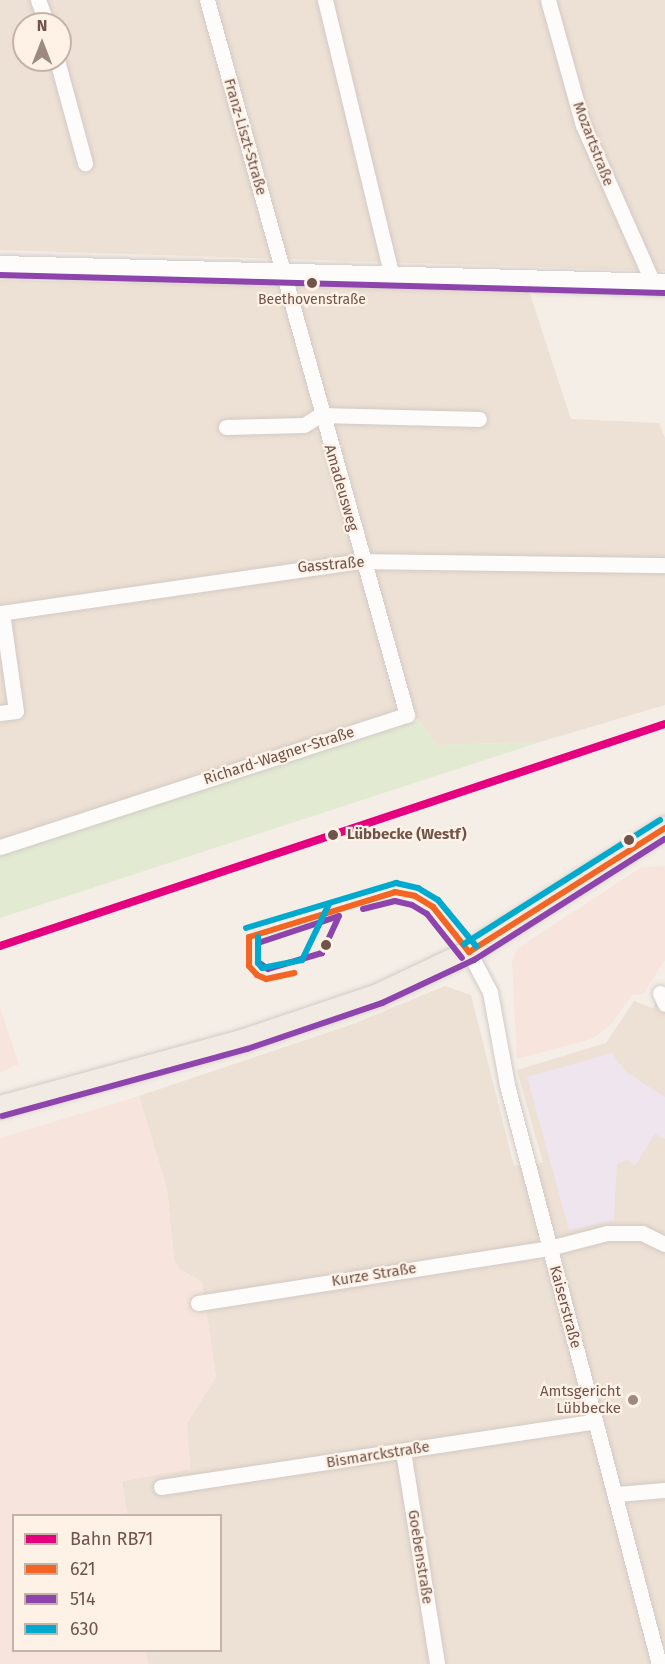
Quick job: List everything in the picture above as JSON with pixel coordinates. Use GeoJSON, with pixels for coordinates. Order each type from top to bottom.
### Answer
{"type":"FeatureCollection","features":[{"type":"Feature","properties":{"kind":"main road"},"geometry":{"type":"LineString","coordinates":[[0,1107],[312,1019],[469,952],[665,828]]}},
{"type":"Feature","properties":{"kind":"street","name":"Franz-Liszt-Straße"},"geometry":{"type":"LineString","coordinates":[[207,0],[283,273]]}},
{"type":"Feature","properties":{"kind":"street"},"geometry":{"type":"LineString","coordinates":[[325,0],[392,276]]}},
{"type":"Feature","properties":{"kind":"street","name":"Mozartstraße"},"geometry":{"type":"LineString","coordinates":[[548,0],[583,125],[659,284]]}},
{"type":"Feature","properties":{"kind":"street"},"geometry":{"type":"LineString","coordinates":[[60,72],[85,163]]}},
{"type":"Feature","properties":{"kind":"street"},"geometry":{"type":"LineString","coordinates":[[0,266],[659,284]]}},
{"type":"Feature","properties":{"kind":"street","name":"Amadeusweg"},"geometry":{"type":"LineString","coordinates":[[283,273],[320,415],[363,561]]}},
{"type":"Feature","properties":{"kind":"street"},"geometry":{"type":"LineString","coordinates":[[226,427],[304,425],[320,415],[479,419]]}},
{"type":"Feature","properties":{"kind":"street","name":"Gasstraße"},"geometry":{"type":"LineString","coordinates":[[1,613],[363,561],[665,565]]}},
{"type":"Feature","properties":{"kind":"street","name":"Richard-Wagner-Straße"},"geometry":{"type":"LineString","coordinates":[[0,847],[407,715],[363,561]]}},
{"type":"Feature","properties":{"kind":"street"},"geometry":{"type":"LineString","coordinates":[[0,713],[16,711],[1,613]]}},
{"type":"Feature","properties":{"kind":"street","name":"Kaiserstraße"},"geometry":{"type":"LineString","coordinates":[[469,952],[490,992],[507,1084],[595,1422],[617,1494],[659,1664]]}},
{"type":"Feature","properties":{"kind":"street","name":"Kurze Straße"},"geometry":{"type":"LineString","coordinates":[[198,1303],[549,1248],[607,1233],[642,1233],[665,1244]]}},
{"type":"Feature","properties":{"kind":"street","name":"Bismarckstraße"},"geometry":{"type":"LineString","coordinates":[[161,1487],[595,1422]]}},
{"type":"Feature","properties":{"kind":"street","name":"Goebenstraße"},"geometry":{"type":"LineString","coordinates":[[403,1451],[437,1664]]}},
{"type":"Feature","properties":{"kind":"street"},"geometry":{"type":"LineString","coordinates":[[617,1494],[665,1490]]}},
{"type":"Feature","properties":{"kind":"shaded area"},"geometry":{"type":"Polygon","coordinates":[[[0,0],[665,0],[665,271],[0,250],[0,0]]]}},
{"type":"Feature","properties":{"kind":"shaded area"},"geometry":{"type":"Polygon","coordinates":[[[0,280],[529,291],[571,419],[659,423],[665,438],[665,705],[540,742],[437,745],[419,720],[398,710],[0,840],[0,280]]]}},
{"type":"Feature","properties":{"kind":"shaded area"},"geometry":{"type":"Polygon","coordinates":[[[665,866],[665,960],[643,994],[632,995],[609,1027],[591,1039],[517,1059],[512,960],[517,949],[640,868],[665,866]]]}},
{"type":"Feature","properties":{"kind":"shaded area"},"geometry":{"type":"Polygon","coordinates":[[[445,986],[471,995],[514,1166],[543,1163],[517,1070],[606,1043],[634,1001],[653,1008],[665,987],[665,1664],[148,1664],[146,1652],[222,1652],[222,1514],[127,1514],[122,1481],[190,1469],[187,1423],[216,1377],[202,1282],[179,1269],[174,1259],[167,1189],[139,1096],[353,1024],[445,986]]]}},
{"type":"Feature","properties":{"kind":"shaded area"},"geometry":{"type":"Polygon","coordinates":[[[0,1007],[19,1064],[0,1073],[0,1007]]]}},
{"type":"Feature","properties":{"kind":"shaded area"},"geometry":{"type":"Polygon","coordinates":[[[612,1053],[626,1072],[665,1097],[665,1139],[655,1134],[635,1166],[628,1160],[617,1164],[614,1220],[569,1230],[527,1077],[612,1053]]]}},
{"type":"Feature","properties":{"kind":"shaded area"},"geometry":{"type":"Polygon","coordinates":[[[139,1096],[167,1189],[174,1259],[179,1269],[202,1282],[216,1377],[187,1423],[190,1469],[122,1481],[127,1514],[12,1514],[12,1652],[146,1652],[148,1664],[0,1664],[0,1138],[139,1096]]]}},
{"type":"Feature","properties":{"kind":"green space"},"geometry":{"type":"Polygon","coordinates":[[[419,720],[437,745],[540,742],[0,918],[0,854],[419,720]]]}},
{"type":"Feature","properties":{"kind":"rail line","name":"RB71"},"geometry":{"type":"LineString","coordinates":[[0,946],[665,724]]}},
{"type":"Feature","properties":{"kind":"transit line","name":"514"},"geometry":{"type":"LineString","coordinates":[[0,275],[665,293]]}},
{"type":"Feature","properties":{"kind":"transit line","name":"630"},"geometry":{"type":"LineString","coordinates":[[464,944],[660,820]]}},
{"type":"Feature","properties":{"kind":"transit line","name":"621"},"geometry":{"type":"LineString","coordinates":[[469,952],[665,828]]}},
{"type":"Feature","properties":{"kind":"transit line","name":"514"},"geometry":{"type":"LineString","coordinates":[[2,1116],[247,1049],[382,1003],[474,960],[665,839]]}},
{"type":"Feature","properties":{"kind":"transit line","name":"630"},"geometry":{"type":"LineString","coordinates":[[246,928],[396,883],[418,888],[438,900],[476,946]]}},
{"type":"Feature","properties":{"kind":"transit line","name":"621"},"geometry":{"type":"LineString","coordinates":[[249,937],[395,892],[415,896],[433,907],[469,952]]}},
{"type":"Feature","properties":{"kind":"transit line","name":"514"},"geometry":{"type":"LineString","coordinates":[[363,909],[395,901],[412,905],[427,914],[462,958]]}},
{"type":"Feature","properties":{"kind":"transit line","name":"630"},"geometry":{"type":"LineString","coordinates":[[258,937],[258,963],[262,968],[302,960],[329,904]]}},
{"type":"Feature","properties":{"kind":"transit line","name":"514"},"geometry":{"type":"LineString","coordinates":[[339,916],[322,953],[268,969],[258,962],[258,943],[339,916]]}},
{"type":"Feature","properties":{"kind":"transit line","name":"621"},"geometry":{"type":"LineString","coordinates":[[249,937],[249,966],[257,975],[266,979],[294,973]]}},
{"type":"Feature","properties":{"kind":"place","name":"Beethovenstraße"},"geometry":{"type":"Point","coordinates":[312,283]}},
{"type":"Feature","properties":{"kind":"place","name":"Lübbecke (Westf)"},"geometry":{"type":"Point","coordinates":[333,835]}},
{"type":"Feature","properties":{"kind":"place","name":"Amtsgericht Lübbecke"},"geometry":{"type":"Point","coordinates":[633,1400]}}]}
